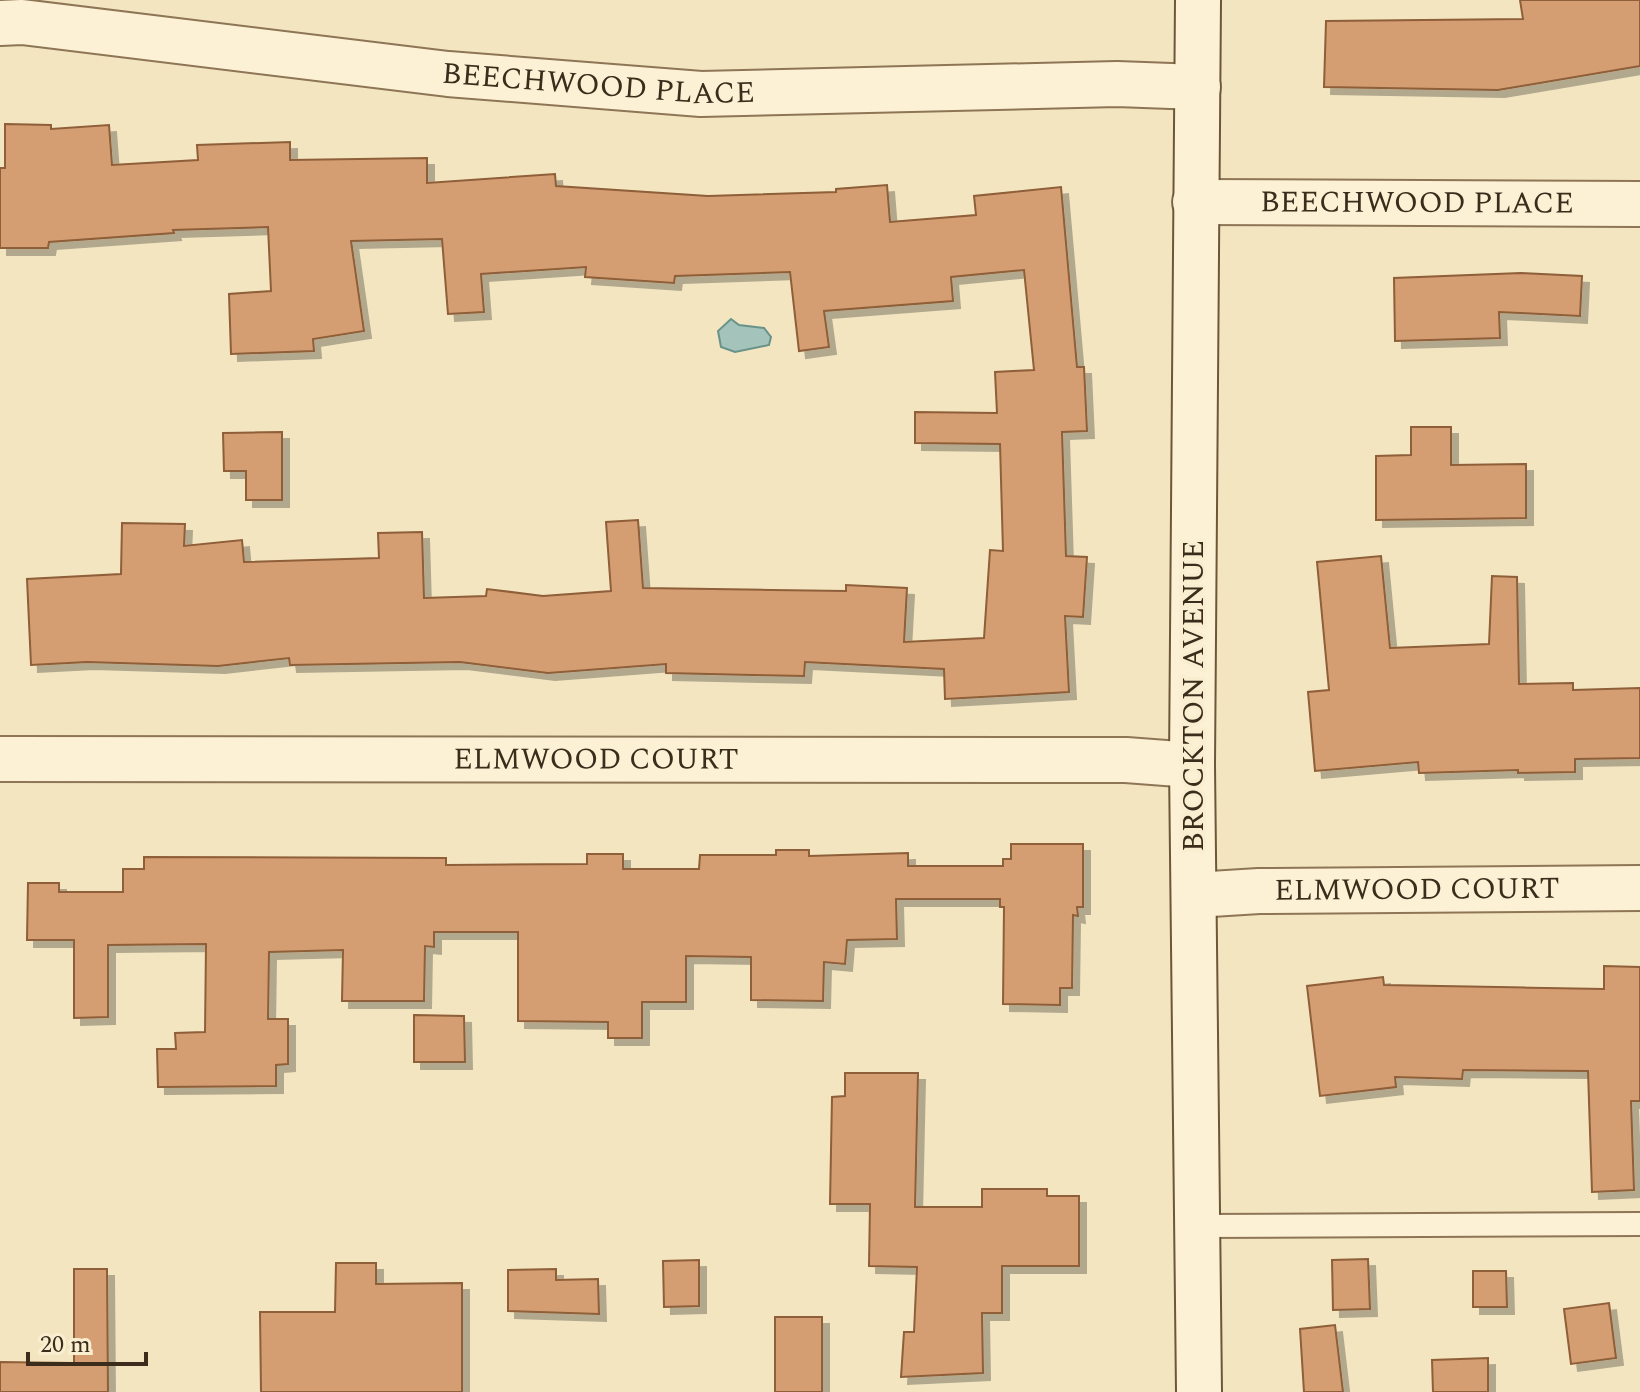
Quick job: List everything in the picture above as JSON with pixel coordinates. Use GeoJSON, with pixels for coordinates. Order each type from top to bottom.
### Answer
{"type":"FeatureCollection","features":[{"type":"Feature","properties":{"kind":"street","name":"BROCKTON AVENUE"},"geometry":{"type":"LineString","coordinates":[[1198,0],[1192,765],[1199,1392]]}},
{"type":"Feature","properties":{"kind":"street","name":"BEECHWOOD PLACE"},"geometry":{"type":"LineString","coordinates":[[0,23],[22,22],[229,45],[448,74],[701,94],[1124,84],[1198,87]]}},
{"type":"Feature","properties":{"kind":"street","name":"BEECHWOOD PLACE"},"geometry":{"type":"LineString","coordinates":[[1195,202],[1640,204]]}},
{"type":"Feature","properties":{"kind":"street","name":"ELMWOOD COURT"},"geometry":{"type":"LineString","coordinates":[[0,759],[1126,760],[1192,765]]}},
{"type":"Feature","properties":{"kind":"street","name":"ELMWOOD COURT"},"geometry":{"type":"LineString","coordinates":[[1195,895],[1259,891],[1640,888]]}},
{"type":"Feature","properties":{"kind":"lane"},"geometry":{"type":"LineString","coordinates":[[1197,1226],[1640,1224]]}},
{"type":"Feature","properties":{"kind":"water"},"geometry":{"type":"Polygon","coordinates":[[[731,319],[739,325],[764,328],[771,337],[769,345],[735,352],[721,347],[718,331],[731,319]]]}},
{"type":"Feature","properties":{"kind":"building"},"geometry":{"type":"Polygon","coordinates":[[[1520,0],[1640,0],[1640,66],[1498,90],[1324,87],[1326,21],[1523,19],[1520,0]]]}},
{"type":"Feature","properties":{"kind":"building"},"geometry":{"type":"Polygon","coordinates":[[[5,124],[51,125],[51,129],[109,125],[112,165],[198,160],[197,145],[290,142],[290,160],[427,158],[427,183],[555,174],[556,186],[708,196],[836,192],[836,189],[887,185],[890,222],[976,215],[974,196],[1061,187],[1077,367],[1084,367],[1087,431],[1062,432],[1066,556],[1087,557],[1083,617],[1065,616],[1069,692],[945,699],[944,669],[805,662],[804,676],[666,673],[666,664],[548,673],[460,662],[290,665],[289,658],[218,666],[87,662],[31,665],[27,579],[121,574],[122,523],[185,524],[184,546],[242,540],[244,562],[379,558],[378,533],[422,532],[424,598],[486,596],[487,589],[543,596],[611,591],[606,522],[638,520],[643,588],[846,591],[846,585],[907,588],[904,642],[984,638],[990,550],[1003,551],[1000,444],[915,443],[915,412],[997,413],[995,372],[1034,370],[1024,270],[951,277],[953,301],[824,311],[829,347],[799,351],[790,272],[675,276],[674,283],[585,277],[586,267],[481,274],[484,312],[448,314],[442,239],[351,241],[364,331],[313,339],[314,351],[231,354],[229,294],[271,291],[268,227],[173,230],[174,233],[49,242],[48,248],[0,248],[0,168],[5,168],[5,124]]]}},
{"type":"Feature","properties":{"kind":"building"},"geometry":{"type":"Polygon","coordinates":[[[1521,273],[1582,276],[1580,316],[1499,312],[1500,338],[1395,341],[1394,278],[1521,273]]]}},
{"type":"Feature","properties":{"kind":"building"},"geometry":{"type":"Polygon","coordinates":[[[1411,427],[1451,427],[1451,465],[1526,464],[1526,518],[1376,520],[1376,456],[1411,455],[1411,427]]]}},
{"type":"Feature","properties":{"kind":"building"},"geometry":{"type":"Polygon","coordinates":[[[282,432],[282,500],[246,500],[246,471],[224,471],[223,433],[282,432]]]}},
{"type":"Feature","properties":{"kind":"building"},"geometry":{"type":"Polygon","coordinates":[[[1381,556],[1390,648],[1489,644],[1492,576],[1517,577],[1519,684],[1573,683],[1573,690],[1640,688],[1640,758],[1575,759],[1575,772],[1419,773],[1418,762],[1315,771],[1308,692],[1329,690],[1317,562],[1381,556]]]}},
{"type":"Feature","properties":{"kind":"building"},"geometry":{"type":"Polygon","coordinates":[[[1011,844],[1083,844],[1083,907],[1077,907],[1078,916],[1073,915],[1072,988],[1060,988],[1060,1005],[1003,1004],[1004,907],[1000,907],[1000,899],[896,899],[897,939],[847,940],[845,964],[824,962],[823,1001],[751,1000],[751,957],[686,956],[686,1002],[642,1002],[642,1038],[608,1038],[608,1022],[518,1021],[518,932],[434,932],[434,947],[425,946],[424,1001],[342,1001],[343,950],[269,952],[268,1019],[288,1019],[288,1064],[276,1065],[276,1086],[158,1087],[157,1049],[176,1049],[175,1033],[205,1032],[206,944],[108,945],[108,1017],[74,1018],[74,940],[27,940],[28,883],[59,883],[59,892],[123,892],[123,869],[144,869],[144,857],[446,858],[446,865],[587,864],[587,854],[623,854],[623,869],[699,869],[700,855],[776,855],[776,850],[809,850],[809,856],[908,853],[908,866],[1003,866],[1003,859],[1011,859],[1011,844]]]}},
{"type":"Feature","properties":{"kind":"building"},"geometry":{"type":"Polygon","coordinates":[[[1604,966],[1640,967],[1640,1101],[1631,1101],[1634,1190],[1592,1192],[1588,1071],[1463,1070],[1462,1079],[1395,1077],[1396,1087],[1320,1096],[1307,986],[1383,977],[1384,985],[1604,989],[1604,966]]]}},
{"type":"Feature","properties":{"kind":"building"},"geometry":{"type":"Polygon","coordinates":[[[414,1015],[464,1016],[465,1062],[414,1062],[414,1015]]]}},
{"type":"Feature","properties":{"kind":"building"},"geometry":{"type":"Polygon","coordinates":[[[845,1073],[918,1073],[915,1207],[982,1207],[982,1189],[1047,1189],[1047,1196],[1079,1196],[1079,1266],[1002,1266],[1002,1313],[982,1313],[983,1373],[901,1377],[904,1332],[914,1332],[917,1267],[869,1266],[870,1204],[830,1204],[832,1097],[845,1096],[845,1073]]]}},
{"type":"Feature","properties":{"kind":"building"},"geometry":{"type":"Polygon","coordinates":[[[1368,1259],[1370,1309],[1333,1310],[1332,1260],[1368,1259]]]}},
{"type":"Feature","properties":{"kind":"building"},"geometry":{"type":"Polygon","coordinates":[[[699,1260],[699,1306],[664,1307],[663,1261],[699,1260]]]}},
{"type":"Feature","properties":{"kind":"building"},"geometry":{"type":"Polygon","coordinates":[[[336,1263],[376,1263],[376,1284],[462,1283],[462,1392],[261,1392],[260,1312],[335,1312],[336,1263]]]}},
{"type":"Feature","properties":{"kind":"building"},"geometry":{"type":"Polygon","coordinates":[[[74,1269],[107,1269],[108,1392],[0,1392],[0,1362],[74,1363],[74,1269]]]}},
{"type":"Feature","properties":{"kind":"building"},"geometry":{"type":"Polygon","coordinates":[[[556,1269],[556,1280],[598,1279],[599,1314],[508,1311],[508,1270],[556,1269]]]}},
{"type":"Feature","properties":{"kind":"building"},"geometry":{"type":"Polygon","coordinates":[[[1473,1271],[1506,1271],[1507,1307],[1473,1307],[1473,1271]]]}},
{"type":"Feature","properties":{"kind":"building"},"geometry":{"type":"Polygon","coordinates":[[[1609,1303],[1616,1358],[1571,1364],[1564,1309],[1609,1303]]]}},
{"type":"Feature","properties":{"kind":"building"},"geometry":{"type":"Polygon","coordinates":[[[775,1317],[822,1317],[822,1392],[775,1392],[775,1317]]]}},
{"type":"Feature","properties":{"kind":"building"},"geometry":{"type":"Polygon","coordinates":[[[1335,1325],[1343,1392],[1304,1392],[1300,1329],[1335,1325]]]}},
{"type":"Feature","properties":{"kind":"building"},"geometry":{"type":"Polygon","coordinates":[[[1488,1358],[1488,1392],[1433,1392],[1432,1360],[1488,1358]]]}}]}
